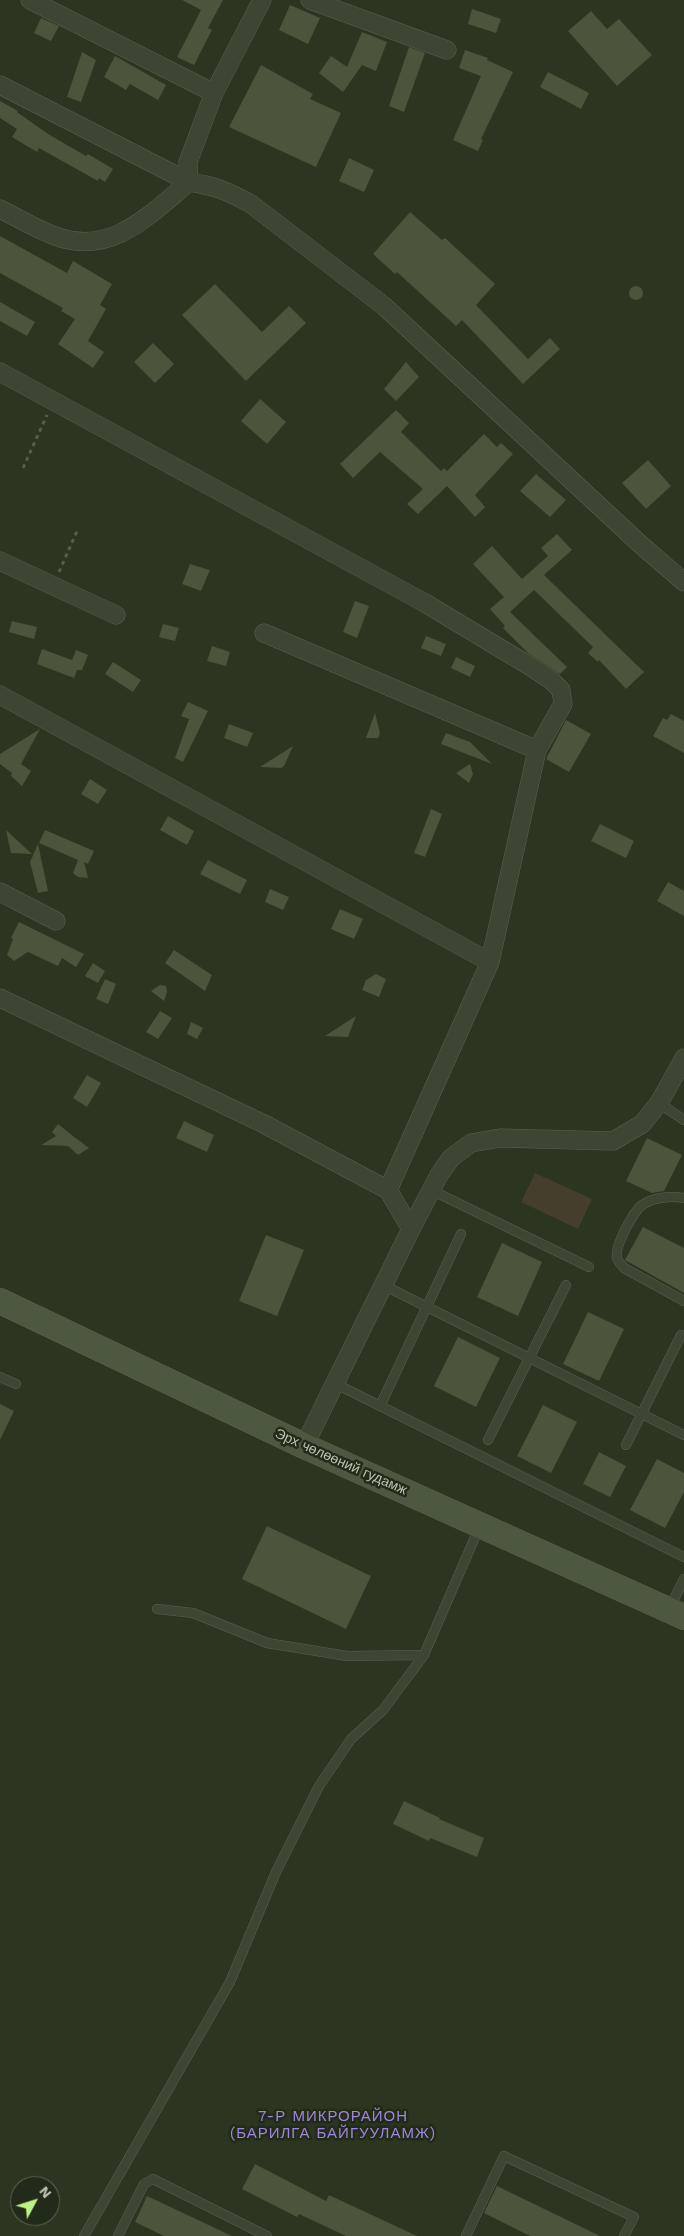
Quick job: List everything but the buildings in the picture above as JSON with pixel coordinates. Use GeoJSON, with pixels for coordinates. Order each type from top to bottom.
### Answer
{"type":"FeatureCollection","features":[{"type":"Feature","properties":{"kind":"main road","name":"Эрх чөлөөний гудамж"},"geometry":{"type":"LineString","coordinates":[[0,1301],[304,1446],[676,1613]]}},
{"type":"Feature","properties":{"kind":"street"},"geometry":{"type":"LineString","coordinates":[[30,0],[214,93]]}},
{"type":"Feature","properties":{"kind":"street"},"geometry":{"type":"LineString","coordinates":[[189,182],[188,162],[214,93],[262,0]]}},
{"type":"Feature","properties":{"kind":"street"},"geometry":{"type":"LineString","coordinates":[[310,0],[448,50]]}},
{"type":"Feature","properties":{"kind":"street"},"geometry":{"type":"LineString","coordinates":[[0,85],[189,182],[215,186],[251,204],[384,306],[640,544],[682,577]]}},
{"type":"Feature","properties":{"kind":"street"},"geometry":{"type":"LineString","coordinates":[[0,209],[56,236],[79,242],[110,240],[134,227],[189,182]]}},
{"type":"Feature","properties":{"kind":"street"},"geometry":{"type":"LineString","coordinates":[[0,372],[425,603],[551,680],[561,690],[563,704],[537,750],[490,962],[388,1190]]}},
{"type":"Feature","properties":{"kind":"street"},"geometry":{"type":"LineString","coordinates":[[0,561],[116,615]]}},
{"type":"Feature","properties":{"kind":"street"},"geometry":{"type":"LineString","coordinates":[[264,633],[537,750]]}},
{"type":"Feature","properties":{"kind":"street"},"geometry":{"type":"LineString","coordinates":[[0,695],[490,962]]}},
{"type":"Feature","properties":{"kind":"street"},"geometry":{"type":"LineString","coordinates":[[0,892],[56,921]]}},
{"type":"Feature","properties":{"kind":"street"},"geometry":{"type":"LineString","coordinates":[[0,998],[264,1124],[388,1190],[411,1229]]}},
{"type":"Feature","properties":{"kind":"street"},"geometry":{"type":"LineString","coordinates":[[304,1446],[382,1285],[431,1190],[451,1158],[470,1142],[500,1138],[613,1141],[642,1124],[660,1103],[683,1064]]}},
{"type":"Feature","properties":{"kind":"lane"},"geometry":{"type":"LineString","coordinates":[[660,1103],[684,1120]]}},
{"type":"Feature","properties":{"kind":"lane"},"geometry":{"type":"LineString","coordinates":[[431,1190],[589,1267]]}},
{"type":"Feature","properties":{"kind":"lane"},"geometry":{"type":"LineString","coordinates":[[684,1198],[671,1196],[641,1206],[631,1219],[617,1249],[617,1259],[624,1268],[684,1301]]}},
{"type":"Feature","properties":{"kind":"lane"},"geometry":{"type":"LineString","coordinates":[[380,1406],[461,1234]]}},
{"type":"Feature","properties":{"kind":"lane"},"geometry":{"type":"LineString","coordinates":[[382,1285],[531,1357],[684,1435]]}},
{"type":"Feature","properties":{"kind":"lane"},"geometry":{"type":"LineString","coordinates":[[488,1440],[566,1285]]}},
{"type":"Feature","properties":{"kind":"lane"},"geometry":{"type":"LineString","coordinates":[[626,1445],[681,1335]]}},
{"type":"Feature","properties":{"kind":"lane"},"geometry":{"type":"LineString","coordinates":[[0,1377],[16,1384]]}},
{"type":"Feature","properties":{"kind":"lane"},"geometry":{"type":"LineString","coordinates":[[334,1383],[684,1557]]}},
{"type":"Feature","properties":{"kind":"lane"},"geometry":{"type":"LineString","coordinates":[[83,2235],[230,1982],[276,1872],[319,1786],[351,1739],[383,1710],[424,1655],[480,1525]]}},
{"type":"Feature","properties":{"kind":"lane"},"geometry":{"type":"LineString","coordinates":[[676,1613],[684,1579]]}},
{"type":"Feature","properties":{"kind":"lane"},"geometry":{"type":"LineString","coordinates":[[157,1610],[192,1613],[267,1643],[347,1656],[424,1655]]}},
{"type":"Feature","properties":{"kind":"lane"},"geometry":{"type":"LineString","coordinates":[[467,2236],[504,2156],[634,2217],[624,2236]]}},
{"type":"Feature","properties":{"kind":"lane"},"geometry":{"type":"LineString","coordinates":[[118,2236],[144,2184],[153,2179],[267,2236]]}},
{"type":"Feature","properties":{"kind":"path"},"geometry":{"type":"LineString","coordinates":[[23,468],[49,410]]}},
{"type":"Feature","properties":{"kind":"path"},"geometry":{"type":"LineString","coordinates":[[53,585],[78,529]]}},
{"type":"Feature","properties":{"kind":"shaded area"},"geometry":{"type":"Polygon","coordinates":[[[535,1173],[592,1199],[578,1229],[521,1202],[535,1173]]]}},
{"type":"Feature","properties":{"kind":"district","name":"7-Р МИКРОРАЙОН (БАРИЛГА БАЙГУУЛАМЖ)"},"geometry":{"type":"Point","coordinates":[333,2126]}}]}
